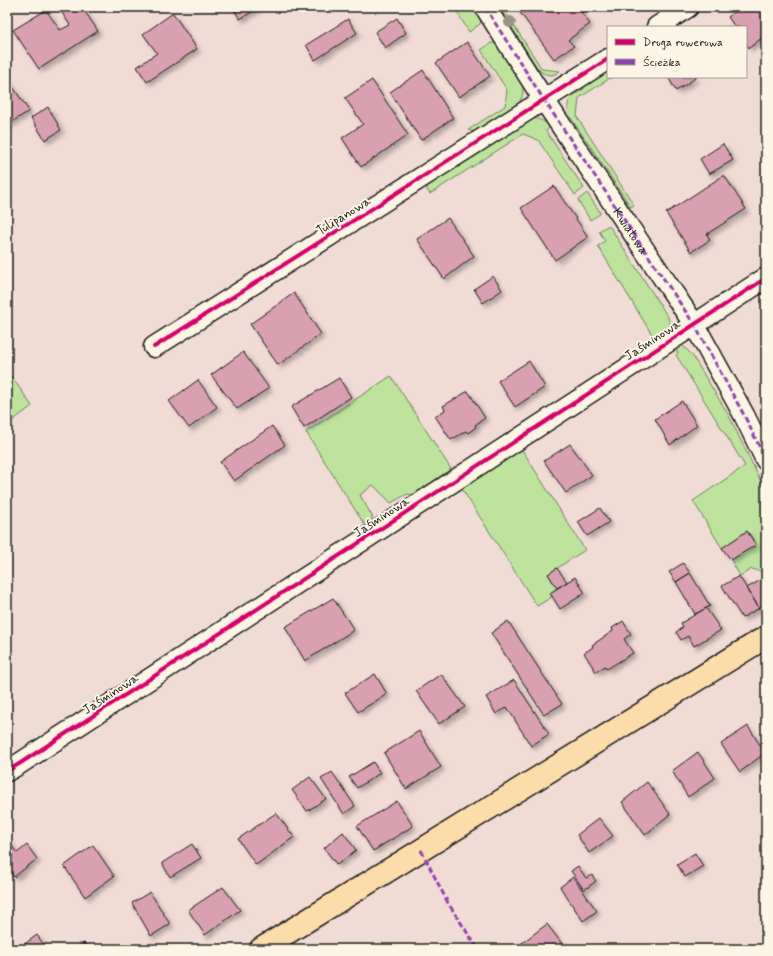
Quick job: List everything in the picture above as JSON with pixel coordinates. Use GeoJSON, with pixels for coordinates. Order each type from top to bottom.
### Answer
{"type":"FeatureCollection","features":[{"type":"Feature","properties":{"kind":"main road"},"geometry":{"type":"LineString","coordinates":[[261,949],[766,637]]}},
{"type":"Feature","properties":{"kind":"street","name":"Kwiatowa"},"geometry":{"type":"LineString","coordinates":[[485,7],[544,100],[694,324],[744,415],[766,460]]}},
{"type":"Feature","properties":{"kind":"street"},"geometry":{"type":"LineString","coordinates":[[659,26],[688,7]]}},
{"type":"Feature","properties":{"kind":"street","name":"Tulipanowa"},"geometry":{"type":"LineString","coordinates":[[154,347],[607,60]]}},
{"type":"Feature","properties":{"kind":"street","name":"Jaśminowa"},"geometry":{"type":"LineString","coordinates":[[7,771],[40,751],[766,278]]}},
{"type":"Feature","properties":{"kind":"green space"},"geometry":{"type":"Polygon","coordinates":[[[454,7],[476,7],[482,18],[480,24],[469,32],[454,7]]]}},
{"type":"Feature","properties":{"kind":"green space"},"geometry":{"type":"Polygon","coordinates":[[[499,7],[502,7],[542,69],[560,71],[549,75],[538,69],[499,7]]]}},
{"type":"Feature","properties":{"kind":"green space"},"geometry":{"type":"Polygon","coordinates":[[[491,43],[499,44],[514,65],[521,80],[523,88],[522,96],[519,103],[475,132],[468,130],[505,106],[507,90],[481,50],[491,43]]]}},
{"type":"Feature","properties":{"kind":"green space"},"geometry":{"type":"Polygon","coordinates":[[[607,69],[607,78],[610,78],[579,98],[577,117],[634,205],[631,207],[569,115],[568,105],[570,99],[584,89],[581,84],[607,69]]]}},
{"type":"Feature","properties":{"kind":"green space"},"geometry":{"type":"Polygon","coordinates":[[[530,118],[541,120],[550,127],[546,131],[584,188],[575,195],[538,140],[523,134],[430,194],[427,190],[427,182],[530,118]]]}},
{"type":"Feature","properties":{"kind":"green space"},"geometry":{"type":"Polygon","coordinates":[[[587,193],[600,212],[600,214],[590,220],[578,200],[587,193]]]}},
{"type":"Feature","properties":{"kind":"green space"},"geometry":{"type":"Polygon","coordinates":[[[607,226],[610,227],[668,317],[672,330],[563,400],[559,400],[654,338],[598,246],[605,241],[599,231],[607,226]]]}},
{"type":"Feature","properties":{"kind":"green space"},"geometry":{"type":"Polygon","coordinates":[[[680,343],[692,355],[728,414],[766,492],[766,573],[752,569],[740,576],[731,560],[756,544],[747,531],[722,548],[693,501],[745,466],[676,355],[678,353],[674,347],[680,343]]]}},
{"type":"Feature","properties":{"kind":"green space"},"geometry":{"type":"Polygon","coordinates":[[[7,370],[32,406],[7,425],[7,370]]]}},
{"type":"Feature","properties":{"kind":"green space"},"geometry":{"type":"Polygon","coordinates":[[[391,376],[451,469],[413,495],[407,494],[391,503],[373,485],[360,495],[373,518],[364,524],[306,432],[391,376]]]}},
{"type":"Feature","properties":{"kind":"green space"},"geometry":{"type":"Polygon","coordinates":[[[521,448],[585,550],[548,574],[557,588],[550,593],[552,597],[537,606],[460,486],[521,448]]]}},
{"type":"Feature","properties":{"kind":"building"},"geometry":{"type":"Polygon","coordinates":[[[72,7],[82,7],[98,31],[39,69],[13,30],[46,10],[60,30],[70,25],[62,13],[72,7]]]}},
{"type":"Feature","properties":{"kind":"building"},"geometry":{"type":"Polygon","coordinates":[[[232,7],[256,7],[257,9],[240,19],[232,7]]]}},
{"type":"Feature","properties":{"kind":"building"},"geometry":{"type":"Polygon","coordinates":[[[516,7],[547,7],[549,11],[555,7],[578,7],[590,24],[568,40],[574,46],[554,59],[516,7]]]}},
{"type":"Feature","properties":{"kind":"building"},"geometry":{"type":"Polygon","coordinates":[[[741,7],[766,7],[766,40],[763,37],[749,48],[747,45],[747,26],[734,26],[728,17],[741,7]]]}},
{"type":"Feature","properties":{"kind":"building"},"geometry":{"type":"Polygon","coordinates":[[[173,13],[197,49],[147,82],[137,67],[157,53],[143,34],[173,13]]]}},
{"type":"Feature","properties":{"kind":"building"},"geometry":{"type":"Polygon","coordinates":[[[397,18],[406,33],[385,48],[375,32],[397,18]]]}},
{"type":"Feature","properties":{"kind":"building"},"geometry":{"type":"Polygon","coordinates":[[[348,19],[357,33],[315,60],[306,45],[348,19]]]}},
{"type":"Feature","properties":{"kind":"building"},"geometry":{"type":"Polygon","coordinates":[[[467,42],[490,76],[459,97],[436,63],[467,42]]]}},
{"type":"Feature","properties":{"kind":"building"},"geometry":{"type":"Polygon","coordinates":[[[423,70],[453,118],[421,140],[390,92],[423,70]]]}},
{"type":"Feature","properties":{"kind":"building"},"geometry":{"type":"Polygon","coordinates":[[[7,78],[29,111],[7,125],[7,78]]]}},
{"type":"Feature","properties":{"kind":"building"},"geometry":{"type":"Polygon","coordinates":[[[669,78],[696,78],[676,91],[669,78]]]}},
{"type":"Feature","properties":{"kind":"building"},"geometry":{"type":"Polygon","coordinates":[[[372,80],[408,135],[361,167],[342,138],[363,124],[345,98],[372,80]]]}},
{"type":"Feature","properties":{"kind":"building"},"geometry":{"type":"Polygon","coordinates":[[[48,107],[61,130],[45,140],[31,118],[48,107]]]}},
{"type":"Feature","properties":{"kind":"building"},"geometry":{"type":"Polygon","coordinates":[[[723,144],[733,160],[709,174],[700,159],[723,144]]]}},
{"type":"Feature","properties":{"kind":"building"},"geometry":{"type":"Polygon","coordinates":[[[724,175],[746,209],[707,234],[710,240],[691,252],[666,213],[724,175]]]}},
{"type":"Feature","properties":{"kind":"building"},"geometry":{"type":"Polygon","coordinates":[[[554,186],[588,237],[555,260],[521,208],[554,186]]]}},
{"type":"Feature","properties":{"kind":"building"},"geometry":{"type":"Polygon","coordinates":[[[448,218],[474,256],[444,279],[417,239],[448,218]]]}},
{"type":"Feature","properties":{"kind":"building"},"geometry":{"type":"Polygon","coordinates":[[[493,276],[502,290],[483,303],[474,289],[493,276]]]}},
{"type":"Feature","properties":{"kind":"building"},"geometry":{"type":"Polygon","coordinates":[[[294,293],[321,334],[278,365],[250,324],[294,293]]]}},
{"type":"Feature","properties":{"kind":"building"},"geometry":{"type":"Polygon","coordinates":[[[243,352],[269,388],[237,409],[211,375],[243,352]]]}},
{"type":"Feature","properties":{"kind":"building"},"geometry":{"type":"Polygon","coordinates":[[[529,361],[545,387],[515,407],[498,381],[529,361]]]}},
{"type":"Feature","properties":{"kind":"building"},"geometry":{"type":"Polygon","coordinates":[[[339,378],[351,397],[304,428],[291,407],[339,378]]]}},
{"type":"Feature","properties":{"kind":"building"},"geometry":{"type":"Polygon","coordinates":[[[198,380],[217,407],[189,428],[169,401],[198,380]]]}},
{"type":"Feature","properties":{"kind":"building"},"geometry":{"type":"Polygon","coordinates":[[[468,391],[485,418],[475,425],[476,427],[468,433],[466,431],[451,440],[435,416],[445,410],[443,406],[468,391]]]}},
{"type":"Feature","properties":{"kind":"building"},"geometry":{"type":"Polygon","coordinates":[[[682,401],[697,425],[670,445],[655,419],[682,401]]]}},
{"type":"Feature","properties":{"kind":"building"},"geometry":{"type":"Polygon","coordinates":[[[272,426],[285,445],[234,481],[220,462],[272,426]]]}},
{"type":"Feature","properties":{"kind":"building"},"geometry":{"type":"Polygon","coordinates":[[[570,444],[592,475],[566,493],[544,461],[570,444]]]}},
{"type":"Feature","properties":{"kind":"building"},"geometry":{"type":"Polygon","coordinates":[[[600,508],[609,522],[587,536],[578,522],[600,508]]]}},
{"type":"Feature","properties":{"kind":"building"},"geometry":{"type":"Polygon","coordinates":[[[747,531],[756,545],[731,560],[722,548],[747,531]]]}},
{"type":"Feature","properties":{"kind":"building"},"geometry":{"type":"Polygon","coordinates":[[[683,563],[690,573],[676,582],[669,572],[683,563]]]}},
{"type":"Feature","properties":{"kind":"building"},"geometry":{"type":"Polygon","coordinates":[[[557,568],[567,582],[557,588],[548,574],[557,568]]]}},
{"type":"Feature","properties":{"kind":"building"},"geometry":{"type":"Polygon","coordinates":[[[690,573],[710,606],[695,614],[676,582],[690,573]]]}},
{"type":"Feature","properties":{"kind":"building"},"geometry":{"type":"Polygon","coordinates":[[[739,576],[759,608],[742,618],[722,586],[739,576]]]}},
{"type":"Feature","properties":{"kind":"building"},"geometry":{"type":"Polygon","coordinates":[[[575,577],[585,593],[560,609],[550,593],[575,577]]]}},
{"type":"Feature","properties":{"kind":"building"},"geometry":{"type":"Polygon","coordinates":[[[764,578],[766,580],[766,603],[759,608],[747,588],[764,578]]]}},
{"type":"Feature","properties":{"kind":"building"},"geometry":{"type":"Polygon","coordinates":[[[333,598],[354,630],[305,661],[285,627],[333,598]]]}},
{"type":"Feature","properties":{"kind":"building"},"geometry":{"type":"Polygon","coordinates":[[[706,608],[721,630],[694,646],[688,636],[681,640],[676,632],[683,627],[681,623],[706,608]]]}},
{"type":"Feature","properties":{"kind":"building"},"geometry":{"type":"Polygon","coordinates":[[[508,621],[562,704],[544,715],[491,633],[508,621]]]}},
{"type":"Feature","properties":{"kind":"building"},"geometry":{"type":"Polygon","coordinates":[[[623,621],[631,634],[624,639],[633,653],[607,669],[605,666],[596,672],[584,653],[593,647],[592,645],[613,631],[612,628],[623,621]]]}},
{"type":"Feature","properties":{"kind":"building"},"geometry":{"type":"Polygon","coordinates":[[[375,674],[387,694],[358,712],[345,693],[375,674]]]}},
{"type":"Feature","properties":{"kind":"building"},"geometry":{"type":"Polygon","coordinates":[[[441,674],[465,707],[439,724],[416,691],[441,674]]]}},
{"type":"Feature","properties":{"kind":"building"},"geometry":{"type":"Polygon","coordinates":[[[514,680],[549,734],[531,746],[507,707],[496,714],[486,697],[514,680]]]}},
{"type":"Feature","properties":{"kind":"building"},"geometry":{"type":"Polygon","coordinates":[[[748,726],[765,753],[740,772],[721,744],[748,726]]]}},
{"type":"Feature","properties":{"kind":"building"},"geometry":{"type":"Polygon","coordinates":[[[419,731],[441,767],[406,789],[384,753],[419,731]]]}},
{"type":"Feature","properties":{"kind":"building"},"geometry":{"type":"Polygon","coordinates":[[[698,752],[715,778],[688,797],[672,771],[698,752]]]}},
{"type":"Feature","properties":{"kind":"building"},"geometry":{"type":"Polygon","coordinates":[[[373,762],[380,773],[357,788],[349,777],[373,762]]]}},
{"type":"Feature","properties":{"kind":"building"},"geometry":{"type":"Polygon","coordinates":[[[332,772],[355,806],[344,814],[321,779],[332,772]]]}},
{"type":"Feature","properties":{"kind":"building"},"geometry":{"type":"Polygon","coordinates":[[[310,777],[326,799],[307,811],[292,790],[310,777]]]}},
{"type":"Feature","properties":{"kind":"building"},"geometry":{"type":"Polygon","coordinates":[[[647,782],[670,814],[645,835],[622,802],[647,782]]]}},
{"type":"Feature","properties":{"kind":"building"},"geometry":{"type":"Polygon","coordinates":[[[397,801],[413,826],[373,851],[357,826],[397,801]]]}},
{"type":"Feature","properties":{"kind":"building"},"geometry":{"type":"Polygon","coordinates":[[[276,813],[294,837],[256,865],[238,839],[276,813]]]}},
{"type":"Feature","properties":{"kind":"building"},"geometry":{"type":"Polygon","coordinates":[[[599,818],[613,836],[589,853],[577,835],[599,818]]]}},
{"type":"Feature","properties":{"kind":"building"},"geometry":{"type":"Polygon","coordinates":[[[343,832],[356,850],[337,865],[324,848],[343,832]]]}},
{"type":"Feature","properties":{"kind":"building"},"geometry":{"type":"Polygon","coordinates":[[[7,839],[17,853],[27,845],[37,859],[14,877],[7,868],[7,839]]]}},
{"type":"Feature","properties":{"kind":"building"},"geometry":{"type":"Polygon","coordinates":[[[192,844],[201,858],[170,877],[162,863],[192,844]]]}},
{"type":"Feature","properties":{"kind":"building"},"geometry":{"type":"Polygon","coordinates":[[[93,845],[114,876],[85,897],[64,866],[93,845]]]}},
{"type":"Feature","properties":{"kind":"building"},"geometry":{"type":"Polygon","coordinates":[[[695,853],[703,866],[685,877],[677,864],[695,853]]]}},
{"type":"Feature","properties":{"kind":"building"},"geometry":{"type":"Polygon","coordinates":[[[578,866],[586,878],[592,875],[596,881],[584,890],[571,871],[578,866]]]}},
{"type":"Feature","properties":{"kind":"building"},"geometry":{"type":"Polygon","coordinates":[[[573,877],[597,911],[583,921],[560,887],[573,877]]]}},
{"type":"Feature","properties":{"kind":"building"},"geometry":{"type":"Polygon","coordinates":[[[223,887],[240,910],[205,935],[188,910],[223,887]]]}},
{"type":"Feature","properties":{"kind":"building"},"geometry":{"type":"Polygon","coordinates":[[[150,892],[170,924],[151,936],[132,903],[150,892]]]}},
{"type":"Feature","properties":{"kind":"building"},"geometry":{"type":"Polygon","coordinates":[[[547,924],[566,949],[514,949],[547,924]]]}},
{"type":"Feature","properties":{"kind":"building"},"geometry":{"type":"Polygon","coordinates":[[[37,935],[47,949],[19,949],[19,948],[37,935]]]}},
{"type":"Feature","properties":{"kind":"building"},"geometry":{"type":"Polygon","coordinates":[[[84,943],[89,949],[77,948],[84,943]]]}},
{"type":"Feature","properties":{"kind":"marked path"},"geometry":{"type":"LineString","coordinates":[[485,7],[544,100],[694,324],[744,415],[766,460]]}},
{"type":"Feature","properties":{"kind":"marked path"},"geometry":{"type":"LineString","coordinates":[[421,850],[448,903],[478,949]]}},
{"type":"Feature","properties":{"kind":"cycle path"},"geometry":{"type":"LineString","coordinates":[[154,347],[607,60]]}},
{"type":"Feature","properties":{"kind":"cycle path"},"geometry":{"type":"LineString","coordinates":[[7,771],[766,278]]}}]}
